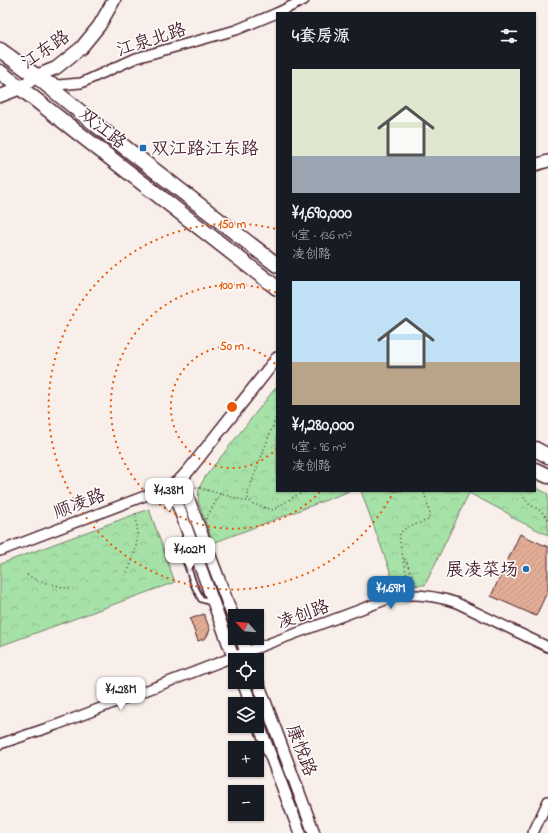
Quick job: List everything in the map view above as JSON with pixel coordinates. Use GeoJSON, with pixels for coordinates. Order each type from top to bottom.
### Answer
{"type":"FeatureCollection","features":[{"type":"Feature","properties":{"kind":"main road","name":"江东路"},"geometry":{"type":"LineString","coordinates":[[0,96],[21,88],[36,76],[56,68],[82,48],[99,26],[114,0]]}},
{"type":"Feature","properties":{"kind":"main road","name":"双江路"},"geometry":{"type":"LineString","coordinates":[[0,50],[36,76],[105,132],[276,264]]}},
{"type":"Feature","properties":{"kind":"main road","name":"双江路"},"geometry":{"type":"LineString","coordinates":[[0,72],[276,287]]}},
{"type":"Feature","properties":{"kind":"main road"},"geometry":{"type":"LineString","coordinates":[[536,450],[548,456]]}},
{"type":"Feature","properties":{"kind":"main road"},"geometry":{"type":"LineString","coordinates":[[536,470],[548,476]]}},
{"type":"Feature","properties":{"kind":"street","name":"江泉北路"},"geometry":{"type":"LineString","coordinates":[[279,12],[304,0]]}},
{"type":"Feature","properties":{"kind":"street","name":"江泉北路"},"geometry":{"type":"LineString","coordinates":[[36,76],[58,85],[81,83],[136,58],[236,30],[276,13]]}},
{"type":"Feature","properties":{"kind":"street"},"geometry":{"type":"LineString","coordinates":[[536,166],[548,161]]}},
{"type":"Feature","properties":{"kind":"street","name":"顺凌路"},"geometry":{"type":"LineString","coordinates":[[0,551],[171,486],[181,479],[276,359]]}},
{"type":"Feature","properties":{"kind":"street"},"geometry":{"type":"LineString","coordinates":[[181,479],[230,609]]}},
{"type":"Feature","properties":{"kind":"street"},"geometry":{"type":"LineString","coordinates":[[171,486],[232,653]]}},
{"type":"Feature","properties":{"kind":"street","name":"凌创路"},"geometry":{"type":"LineString","coordinates":[[256,653],[399,596],[415,594],[457,603],[548,647]]}},
{"type":"Feature","properties":{"kind":"street","name":"凌创路"},"geometry":{"type":"LineString","coordinates":[[0,744],[59,724],[228,661]]}},
{"type":"Feature","properties":{"kind":"street","name":"康悦路"},"geometry":{"type":"LineString","coordinates":[[260,689],[314,833]]}},
{"type":"Feature","properties":{"kind":"street","name":"康悦路"},"geometry":{"type":"LineString","coordinates":[[262,733],[300,833]]}},
{"type":"Feature","properties":{"kind":"street"},"geometry":{"type":"LineString","coordinates":[[533,833],[548,801]]}},
{"type":"Feature","properties":{"kind":"path"},"geometry":{"type":"LineString","coordinates":[[250,502],[248,499],[248,492],[276,418]]}},
{"type":"Feature","properties":{"kind":"path"},"geometry":{"type":"LineString","coordinates":[[196,487],[250,502],[270,510],[273,510],[295,496],[305,492]]}},
{"type":"Feature","properties":{"kind":"path"},"geometry":{"type":"LineString","coordinates":[[409,586],[404,556],[399,538],[400,533],[406,528],[428,520],[430,514],[424,492]]}},
{"type":"Feature","properties":{"kind":"path"},"geometry":{"type":"LineString","coordinates":[[520,492],[529,504],[541,511],[548,519]]}},
{"type":"Feature","properties":{"kind":"path"},"geometry":{"type":"LineString","coordinates":[[204,522],[220,494]]}},
{"type":"Feature","properties":{"kind":"path"},"geometry":{"type":"LineString","coordinates":[[125,576],[132,563],[135,552],[138,527],[134,510]]}},
{"type":"Feature","properties":{"kind":"path"},"geometry":{"type":"LineString","coordinates":[[404,556],[417,586]]}},
{"type":"Feature","properties":{"kind":"path"},"geometry":{"type":"LineString","coordinates":[[28,575],[38,581],[71,589]]}},
{"type":"Feature","properties":{"kind":"green space"},"geometry":{"type":"Polygon","coordinates":[[[276,387],[276,492],[347,492],[213,543],[198,501],[199,488],[205,477],[276,387]]]}},
{"type":"Feature","properties":{"kind":"green space"},"geometry":{"type":"Polygon","coordinates":[[[536,488],[548,494],[548,535],[511,517],[509,514],[469,493],[425,585],[406,585],[396,588],[361,492],[536,492],[536,488]]]}},
{"type":"Feature","properties":{"kind":"green space"},"geometry":{"type":"Polygon","coordinates":[[[149,509],[175,582],[0,646],[0,564],[149,509]]]}},
{"type":"Feature","properties":{"kind":"building","name":"展凌菜场"},"geometry":{"type":"Polygon","coordinates":[[[520,534],[548,547],[548,590],[536,616],[491,596],[520,534]]]}},
{"type":"Feature","properties":{"kind":"building"},"geometry":{"type":"Polygon","coordinates":[[[204,614],[210,630],[206,638],[198,641],[190,619],[204,614]]]}},
{"type":"Feature","properties":{"kind":"place","name":"双江路江东路"},"geometry":{"type":"Point","coordinates":[143,148]}},
{"type":"Feature","properties":{"kind":"place","name":"展凌菜场"},"geometry":{"type":"Point","coordinates":[526,569]}}]}
